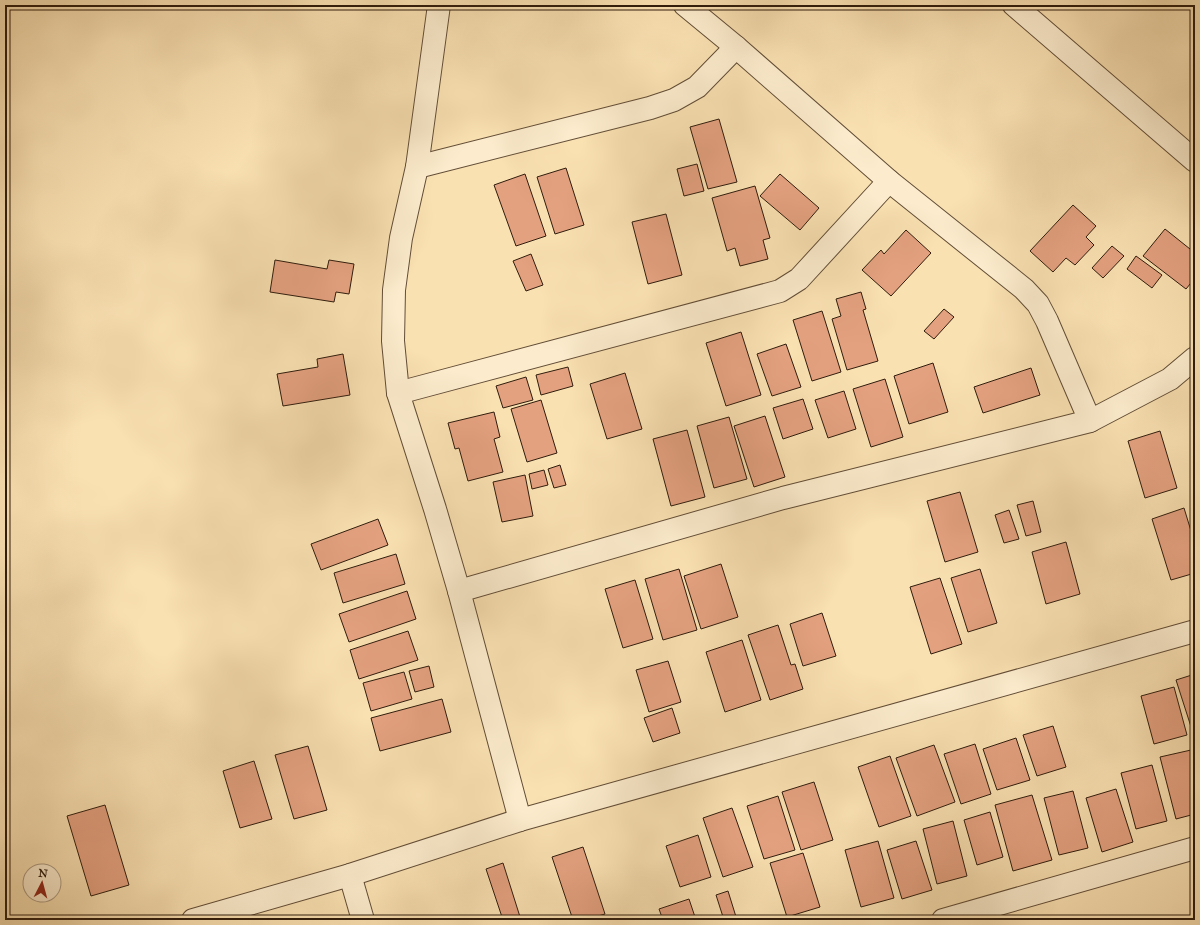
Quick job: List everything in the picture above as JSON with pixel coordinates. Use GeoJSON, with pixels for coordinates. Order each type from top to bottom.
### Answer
{"type":"FeatureCollection","features":[{"type":"Feature","properties":{"kind":"street"},"geometry":{"type":"LineString","coordinates":[[439,5],[417,168],[401,238],[394,290],[393,341],[398,393],[435,509],[459,592],[520,820]]}},
{"type":"Feature","properties":{"kind":"street"},"geometry":{"type":"LineString","coordinates":[[685,5],[736,47],[890,181],[1024,289],[1038,304],[1047,321],[1090,421]]}},
{"type":"Feature","properties":{"kind":"street"},"geometry":{"type":"LineString","coordinates":[[1014,5],[1195,161]]}},
{"type":"Feature","properties":{"kind":"street"},"geometry":{"type":"LineString","coordinates":[[417,168],[650,108],[674,100],[697,87],[736,47]]}},
{"type":"Feature","properties":{"kind":"street"},"geometry":{"type":"LineString","coordinates":[[398,393],[780,291],[800,279],[890,181]]}},
{"type":"Feature","properties":{"kind":"street"},"geometry":{"type":"LineString","coordinates":[[459,592],[783,498],[1090,421],[1170,379],[1195,358]]}},
{"type":"Feature","properties":{"kind":"street"},"geometry":{"type":"LineString","coordinates":[[193,920],[350,875],[520,820],[1195,631]]}},
{"type":"Feature","properties":{"kind":"street"},"geometry":{"type":"LineString","coordinates":[[943,920],[1195,848]]}},
{"type":"Feature","properties":{"kind":"street"},"geometry":{"type":"LineString","coordinates":[[350,875],[363,920]]}},
{"type":"Feature","properties":{"kind":"building"},"geometry":{"type":"Polygon","coordinates":[[[719,119],[737,182],[708,189],[690,127],[719,119]]]}},
{"type":"Feature","properties":{"kind":"building"},"geometry":{"type":"Polygon","coordinates":[[[697,164],[704,191],[684,196],[677,169],[697,164]]]}},
{"type":"Feature","properties":{"kind":"building"},"geometry":{"type":"Polygon","coordinates":[[[566,168],[584,225],[555,234],[537,177],[566,168]]]}},
{"type":"Feature","properties":{"kind":"building"},"geometry":{"type":"Polygon","coordinates":[[[525,174],[546,236],[516,246],[494,185],[525,174]]]}},
{"type":"Feature","properties":{"kind":"building"},"geometry":{"type":"Polygon","coordinates":[[[780,174],[819,208],[800,230],[760,196],[780,174]]]}},
{"type":"Feature","properties":{"kind":"building"},"geometry":{"type":"Polygon","coordinates":[[[755,186],[770,238],[763,240],[768,259],[740,266],[735,248],[727,251],[712,198],[755,186]]]}},
{"type":"Feature","properties":{"kind":"building"},"geometry":{"type":"Polygon","coordinates":[[[1073,205],[1096,226],[1086,237],[1094,245],[1075,265],[1066,258],[1053,272],[1030,251],[1073,205]]]}},
{"type":"Feature","properties":{"kind":"building"},"geometry":{"type":"Polygon","coordinates":[[[666,214],[682,275],[648,284],[632,222],[666,214]]]}},
{"type":"Feature","properties":{"kind":"building"},"geometry":{"type":"Polygon","coordinates":[[[1165,229],[1195,253],[1195,278],[1186,289],[1143,256],[1165,229]]]}},
{"type":"Feature","properties":{"kind":"building"},"geometry":{"type":"Polygon","coordinates":[[[906,230],[931,253],[891,296],[862,270],[881,250],[884,254],[906,230]]]}},
{"type":"Feature","properties":{"kind":"building"},"geometry":{"type":"Polygon","coordinates":[[[1112,246],[1124,256],[1103,278],[1092,268],[1112,246]]]}},
{"type":"Feature","properties":{"kind":"building"},"geometry":{"type":"Polygon","coordinates":[[[531,254],[543,285],[526,291],[513,261],[531,254]]]}},
{"type":"Feature","properties":{"kind":"building"},"geometry":{"type":"Polygon","coordinates":[[[1136,256],[1162,275],[1152,288],[1127,269],[1136,256]]]}},
{"type":"Feature","properties":{"kind":"building"},"geometry":{"type":"Polygon","coordinates":[[[275,260],[327,269],[329,260],[354,264],[349,294],[336,292],[334,302],[270,292],[275,260]]]}},
{"type":"Feature","properties":{"kind":"building"},"geometry":{"type":"Polygon","coordinates":[[[861,292],[866,309],[863,310],[878,361],[847,370],[832,319],[841,316],[836,299],[861,292]]]}},
{"type":"Feature","properties":{"kind":"building"},"geometry":{"type":"Polygon","coordinates":[[[944,309],[954,317],[934,339],[924,331],[944,309]]]}},
{"type":"Feature","properties":{"kind":"building"},"geometry":{"type":"Polygon","coordinates":[[[822,311],[841,372],[812,381],[793,320],[822,311]]]}},
{"type":"Feature","properties":{"kind":"building"},"geometry":{"type":"Polygon","coordinates":[[[741,332],[761,395],[726,406],[706,343],[741,332]]]}},
{"type":"Feature","properties":{"kind":"building"},"geometry":{"type":"Polygon","coordinates":[[[786,344],[801,387],[772,396],[757,354],[786,344]]]}},
{"type":"Feature","properties":{"kind":"building"},"geometry":{"type":"Polygon","coordinates":[[[343,354],[350,395],[283,406],[277,374],[318,367],[317,359],[343,354]]]}},
{"type":"Feature","properties":{"kind":"building"},"geometry":{"type":"Polygon","coordinates":[[[933,363],[948,412],[909,424],[894,376],[933,363]]]}},
{"type":"Feature","properties":{"kind":"building"},"geometry":{"type":"Polygon","coordinates":[[[568,367],[573,386],[541,395],[536,375],[568,367]]]}},
{"type":"Feature","properties":{"kind":"building"},"geometry":{"type":"Polygon","coordinates":[[[1031,368],[1040,395],[983,413],[974,387],[1031,368]]]}},
{"type":"Feature","properties":{"kind":"building"},"geometry":{"type":"Polygon","coordinates":[[[625,373],[642,429],[607,439],[590,384],[625,373]]]}},
{"type":"Feature","properties":{"kind":"building"},"geometry":{"type":"Polygon","coordinates":[[[526,377],[533,400],[503,408],[496,386],[526,377]]]}},
{"type":"Feature","properties":{"kind":"building"},"geometry":{"type":"Polygon","coordinates":[[[885,379],[903,437],[871,447],[853,389],[885,379]]]}},
{"type":"Feature","properties":{"kind":"building"},"geometry":{"type":"Polygon","coordinates":[[[844,391],[856,429],[828,438],[815,400],[844,391]]]}},
{"type":"Feature","properties":{"kind":"building"},"geometry":{"type":"Polygon","coordinates":[[[803,399],[813,429],[783,439],[773,408],[803,399]]]}},
{"type":"Feature","properties":{"kind":"building"},"geometry":{"type":"Polygon","coordinates":[[[541,400],[557,453],[527,462],[511,409],[541,400]]]}},
{"type":"Feature","properties":{"kind":"building"},"geometry":{"type":"Polygon","coordinates":[[[494,412],[500,437],[494,439],[503,472],[468,481],[459,448],[455,449],[448,423],[494,412]]]}},
{"type":"Feature","properties":{"kind":"building"},"geometry":{"type":"Polygon","coordinates":[[[765,416],[785,477],[754,487],[734,426],[765,416]]]}},
{"type":"Feature","properties":{"kind":"building"},"geometry":{"type":"Polygon","coordinates":[[[729,417],[747,479],[714,488],[697,426],[729,417]]]}},
{"type":"Feature","properties":{"kind":"building"},"geometry":{"type":"Polygon","coordinates":[[[687,430],[705,497],[671,506],[653,439],[687,430]]]}},
{"type":"Feature","properties":{"kind":"building"},"geometry":{"type":"Polygon","coordinates":[[[1160,431],[1177,488],[1145,498],[1128,441],[1160,431]]]}},
{"type":"Feature","properties":{"kind":"building"},"geometry":{"type":"Polygon","coordinates":[[[560,465],[566,485],[554,488],[548,469],[560,465]]]}},
{"type":"Feature","properties":{"kind":"building"},"geometry":{"type":"Polygon","coordinates":[[[544,470],[548,485],[532,489],[529,474],[544,470]]]}},
{"type":"Feature","properties":{"kind":"building"},"geometry":{"type":"Polygon","coordinates":[[[525,475],[533,516],[502,522],[493,482],[525,475]]]}},
{"type":"Feature","properties":{"kind":"building"},"geometry":{"type":"Polygon","coordinates":[[[960,492],[978,552],[945,562],[927,501],[960,492]]]}},
{"type":"Feature","properties":{"kind":"building"},"geometry":{"type":"Polygon","coordinates":[[[1033,501],[1041,532],[1026,536],[1017,505],[1033,501]]]}},
{"type":"Feature","properties":{"kind":"building"},"geometry":{"type":"Polygon","coordinates":[[[1184,508],[1195,544],[1195,573],[1171,580],[1152,519],[1184,508]]]}},
{"type":"Feature","properties":{"kind":"building"},"geometry":{"type":"Polygon","coordinates":[[[1009,510],[1019,539],[1004,543],[995,515],[1009,510]]]}},
{"type":"Feature","properties":{"kind":"building"},"geometry":{"type":"Polygon","coordinates":[[[378,519],[388,545],[321,570],[311,544],[378,519]]]}},
{"type":"Feature","properties":{"kind":"building"},"geometry":{"type":"Polygon","coordinates":[[[1066,542],[1080,594],[1046,604],[1032,552],[1066,542]]]}},
{"type":"Feature","properties":{"kind":"building"},"geometry":{"type":"Polygon","coordinates":[[[396,554],[405,584],[343,603],[334,573],[396,554]]]}},
{"type":"Feature","properties":{"kind":"building"},"geometry":{"type":"Polygon","coordinates":[[[721,564],[738,617],[701,629],[684,576],[721,564]]]}},
{"type":"Feature","properties":{"kind":"building"},"geometry":{"type":"Polygon","coordinates":[[[679,569],[697,630],[663,640],[645,579],[679,569]]]}},
{"type":"Feature","properties":{"kind":"building"},"geometry":{"type":"Polygon","coordinates":[[[980,569],[997,623],[968,632],[951,578],[980,569]]]}},
{"type":"Feature","properties":{"kind":"building"},"geometry":{"type":"Polygon","coordinates":[[[940,578],[962,644],[931,654],[910,587],[940,578]]]}},
{"type":"Feature","properties":{"kind":"building"},"geometry":{"type":"Polygon","coordinates":[[[635,580],[653,639],[623,648],[605,589],[635,580]]]}},
{"type":"Feature","properties":{"kind":"building"},"geometry":{"type":"Polygon","coordinates":[[[407,591],[416,619],[349,642],[339,614],[407,591]]]}},
{"type":"Feature","properties":{"kind":"building"},"geometry":{"type":"Polygon","coordinates":[[[822,613],[836,656],[803,666],[790,624],[822,613]]]}},
{"type":"Feature","properties":{"kind":"building"},"geometry":{"type":"Polygon","coordinates":[[[778,625],[791,665],[795,664],[803,689],[770,700],[748,635],[778,625]]]}},
{"type":"Feature","properties":{"kind":"building"},"geometry":{"type":"Polygon","coordinates":[[[408,631],[418,660],[359,679],[350,650],[408,631]]]}},
{"type":"Feature","properties":{"kind":"building"},"geometry":{"type":"Polygon","coordinates":[[[742,640],[761,700],[725,712],[706,652],[742,640]]]}},
{"type":"Feature","properties":{"kind":"building"},"geometry":{"type":"Polygon","coordinates":[[[668,661],[681,702],[649,712],[636,670],[668,661]]]}},
{"type":"Feature","properties":{"kind":"building"},"geometry":{"type":"Polygon","coordinates":[[[429,666],[434,687],[415,692],[409,671],[429,666]]]}},
{"type":"Feature","properties":{"kind":"building"},"geometry":{"type":"Polygon","coordinates":[[[404,672],[412,699],[371,711],[363,683],[404,672]]]}},
{"type":"Feature","properties":{"kind":"building"},"geometry":{"type":"Polygon","coordinates":[[[1195,674],[1195,732],[1193,733],[1176,680],[1195,674]]]}},
{"type":"Feature","properties":{"kind":"building"},"geometry":{"type":"Polygon","coordinates":[[[1174,687],[1187,735],[1154,744],[1141,696],[1174,687]]]}},
{"type":"Feature","properties":{"kind":"building"},"geometry":{"type":"Polygon","coordinates":[[[442,699],[451,732],[380,751],[371,718],[442,699]]]}},
{"type":"Feature","properties":{"kind":"building"},"geometry":{"type":"Polygon","coordinates":[[[672,708],[680,733],[653,742],[644,718],[672,708]]]}},
{"type":"Feature","properties":{"kind":"building"},"geometry":{"type":"Polygon","coordinates":[[[1053,726],[1066,767],[1037,776],[1023,735],[1053,726]]]}},
{"type":"Feature","properties":{"kind":"building"},"geometry":{"type":"Polygon","coordinates":[[[1016,738],[1030,780],[997,790],[983,749],[1016,738]]]}},
{"type":"Feature","properties":{"kind":"building"},"geometry":{"type":"Polygon","coordinates":[[[975,744],[991,794],[961,804],[944,754],[975,744]]]}},
{"type":"Feature","properties":{"kind":"building"},"geometry":{"type":"Polygon","coordinates":[[[934,745],[955,802],[917,816],[896,758],[934,745]]]}},
{"type":"Feature","properties":{"kind":"building"},"geometry":{"type":"Polygon","coordinates":[[[308,746],[327,810],[294,819],[275,755],[308,746]]]}},
{"type":"Feature","properties":{"kind":"building"},"geometry":{"type":"Polygon","coordinates":[[[1191,750],[1195,767],[1195,814],[1176,819],[1160,757],[1191,750]]]}},
{"type":"Feature","properties":{"kind":"building"},"geometry":{"type":"Polygon","coordinates":[[[890,756],[911,816],[879,827],[858,767],[890,756]]]}},
{"type":"Feature","properties":{"kind":"building"},"geometry":{"type":"Polygon","coordinates":[[[254,761],[272,819],[240,828],[223,771],[254,761]]]}},
{"type":"Feature","properties":{"kind":"building"},"geometry":{"type":"Polygon","coordinates":[[[1152,765],[1167,821],[1136,829],[1121,773],[1152,765]]]}},
{"type":"Feature","properties":{"kind":"building"},"geometry":{"type":"Polygon","coordinates":[[[814,782],[833,840],[801,850],[782,792],[814,782]]]}},
{"type":"Feature","properties":{"kind":"building"},"geometry":{"type":"Polygon","coordinates":[[[1116,789],[1133,842],[1102,852],[1086,798],[1116,789]]]}},
{"type":"Feature","properties":{"kind":"building"},"geometry":{"type":"Polygon","coordinates":[[[1073,791],[1088,848],[1059,855],[1044,798],[1073,791]]]}},
{"type":"Feature","properties":{"kind":"building"},"geometry":{"type":"Polygon","coordinates":[[[1032,795],[1052,860],[1013,871],[995,805],[1032,795]]]}},
{"type":"Feature","properties":{"kind":"building"},"geometry":{"type":"Polygon","coordinates":[[[778,796],[795,850],[764,859],[747,806],[778,796]]]}},
{"type":"Feature","properties":{"kind":"building"},"geometry":{"type":"Polygon","coordinates":[[[105,805],[129,885],[91,896],[67,816],[105,805]]]}},
{"type":"Feature","properties":{"kind":"building"},"geometry":{"type":"Polygon","coordinates":[[[732,808],[753,867],[723,877],[703,818],[732,808]]]}},
{"type":"Feature","properties":{"kind":"building"},"geometry":{"type":"Polygon","coordinates":[[[990,812],[1003,857],[977,865],[964,820],[990,812]]]}},
{"type":"Feature","properties":{"kind":"building"},"geometry":{"type":"Polygon","coordinates":[[[953,821],[967,876],[937,884],[923,829],[953,821]]]}},
{"type":"Feature","properties":{"kind":"building"},"geometry":{"type":"Polygon","coordinates":[[[698,835],[711,877],[680,887],[666,846],[698,835]]]}},
{"type":"Feature","properties":{"kind":"building"},"geometry":{"type":"Polygon","coordinates":[[[878,841],[894,898],[861,907],[845,850],[878,841]]]}},
{"type":"Feature","properties":{"kind":"building"},"geometry":{"type":"Polygon","coordinates":[[[916,841],[932,890],[902,899],[887,850],[916,841]]]}},
{"type":"Feature","properties":{"kind":"building"},"geometry":{"type":"Polygon","coordinates":[[[583,847],[605,914],[584,920],[573,920],[552,857],[583,847]]]}},
{"type":"Feature","properties":{"kind":"building"},"geometry":{"type":"Polygon","coordinates":[[[803,853],[820,907],[787,917],[770,863],[803,853]]]}},
{"type":"Feature","properties":{"kind":"building"},"geometry":{"type":"Polygon","coordinates":[[[503,863],[521,920],[503,920],[486,869],[503,863]]]}},
{"type":"Feature","properties":{"kind":"building"},"geometry":{"type":"Polygon","coordinates":[[[728,891],[737,920],[724,920],[716,895],[728,891]]]}},
{"type":"Feature","properties":{"kind":"building"},"geometry":{"type":"Polygon","coordinates":[[[689,899],[696,920],[663,920],[659,909],[689,899]]]}}]}
